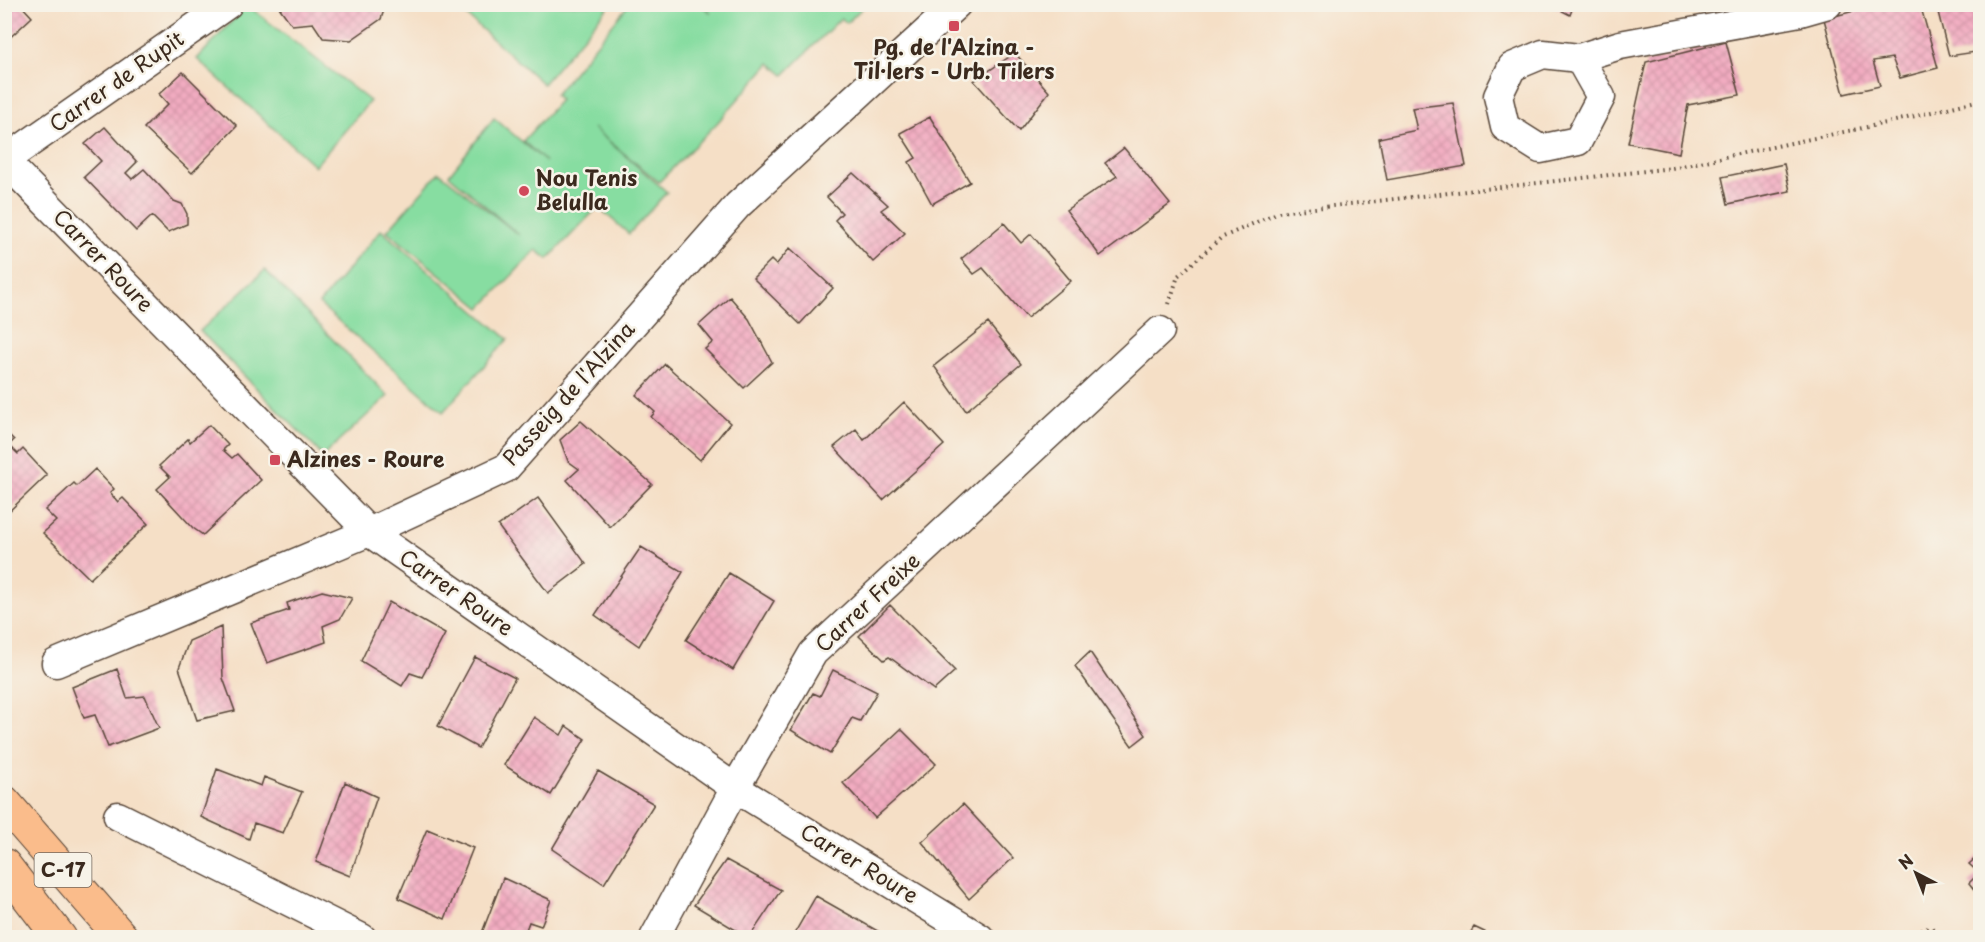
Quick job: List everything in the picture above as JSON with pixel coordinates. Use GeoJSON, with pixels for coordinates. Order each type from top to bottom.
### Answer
{"type":"FeatureCollection","features":[{"type":"Feature","properties":{"kind":"highway","name":"C-17"},"geometry":{"type":"LineString","coordinates":[[4,802],[122,938]]}},
{"type":"Feature","properties":{"kind":"highway","name":"C-17"},"geometry":{"type":"LineString","coordinates":[[4,865],[60,938]]}},
{"type":"Feature","properties":{"kind":"street","name":"Carrer de Rupit"},"geometry":{"type":"LineString","coordinates":[[5,160],[228,4]]}},
{"type":"Feature","properties":{"kind":"street","name":"Passeig de l'Alzina"},"geometry":{"type":"LineString","coordinates":[[56,663],[369,532],[506,468],[738,205],[957,4]]}},
{"type":"Feature","properties":{"kind":"street"},"geometry":{"type":"LineString","coordinates":[[1579,58],[1620,45],[1800,12],[1828,4]]}},
{"type":"Feature","properties":{"kind":"street","name":"Carrer Roure"},"geometry":{"type":"LineString","coordinates":[[5,160],[369,532],[735,788],[980,938]]}},
{"type":"Feature","properties":{"kind":"street","name":"Carrer Freixe"},"geometry":{"type":"LineString","coordinates":[[654,938],[735,788],[813,653],[1160,331]]}},
{"type":"Feature","properties":{"kind":"street"},"geometry":{"type":"LineString","coordinates":[[118,816],[362,938]]}},
{"type":"Feature","properties":{"kind":"path"},"geometry":{"type":"LineString","coordinates":[[1160,331],[1178,276],[1221,238],[1279,212],[1672,168],[1891,122],[1980,100]]}},
{"type":"Feature","properties":{"kind":"path"},"geometry":{"type":"LineString","coordinates":[[1898,938],[1931,927],[1941,938]]}},
{"type":"Feature","properties":{"kind":"green space"},"geometry":{"type":"Polygon","coordinates":[[[629,4],[701,5],[711,13],[703,5],[865,5],[847,23],[841,18],[784,75],[770,63],[717,123],[659,182],[593,128],[667,192],[629,234],[598,207],[548,259],[536,250],[481,308],[387,231],[439,172],[519,235],[449,175],[494,118],[546,162],[523,141],[560,100],[555,95],[629,4]]]}},
{"type":"Feature","properties":{"kind":"green space"},"geometry":{"type":"Polygon","coordinates":[[[247,5],[370,101],[315,166],[197,59],[247,5]]]}},
{"type":"Feature","properties":{"kind":"green space"},"geometry":{"type":"Polygon","coordinates":[[[455,5],[610,5],[543,84],[455,5]]]}},
{"type":"Feature","properties":{"kind":"green space"},"geometry":{"type":"Polygon","coordinates":[[[381,230],[508,339],[443,412],[319,304],[381,230]]]}},
{"type":"Feature","properties":{"kind":"green space"},"geometry":{"type":"Polygon","coordinates":[[[265,270],[388,396],[323,456],[200,331],[265,270]]]}},
{"type":"Feature","properties":{"kind":"building"},"geometry":{"type":"Polygon","coordinates":[[[4,4],[20,4],[32,17],[4,43],[4,4]]]}},
{"type":"Feature","properties":{"kind":"building"},"geometry":{"type":"Polygon","coordinates":[[[280,4],[386,4],[381,19],[351,40],[323,38],[313,23],[292,25],[279,7],[280,4]]]}},
{"type":"Feature","properties":{"kind":"building"},"geometry":{"type":"Polygon","coordinates":[[[1549,4],[1574,4],[1570,15],[1549,4]]]}},
{"type":"Feature","properties":{"kind":"building"},"geometry":{"type":"Polygon","coordinates":[[[1880,4],[1920,4],[1938,68],[1900,78],[1892,58],[1873,61],[1880,86],[1844,94],[1824,19],[1880,4]]]}},
{"type":"Feature","properties":{"kind":"building"},"geometry":{"type":"Polygon","coordinates":[[[1936,4],[1980,4],[1980,41],[1974,43],[1976,52],[1949,56],[1936,4]]]}},
{"type":"Feature","properties":{"kind":"building"},"geometry":{"type":"Polygon","coordinates":[[[1726,42],[1740,95],[1688,105],[1679,153],[1628,143],[1646,62],[1726,42]]]}},
{"type":"Feature","properties":{"kind":"building"},"geometry":{"type":"Polygon","coordinates":[[[1015,53],[1049,92],[1019,131],[974,81],[1015,53]]]}},
{"type":"Feature","properties":{"kind":"building"},"geometry":{"type":"Polygon","coordinates":[[[183,72],[237,126],[192,173],[144,128],[168,104],[159,94],[183,72]]]}},
{"type":"Feature","properties":{"kind":"building"},"geometry":{"type":"Polygon","coordinates":[[[1453,103],[1466,166],[1387,180],[1379,138],[1417,130],[1412,108],[1453,103]]]}},
{"type":"Feature","properties":{"kind":"building"},"geometry":{"type":"Polygon","coordinates":[[[930,117],[970,182],[932,204],[909,162],[916,158],[900,133],[930,117]]]}},
{"type":"Feature","properties":{"kind":"building"},"geometry":{"type":"Polygon","coordinates":[[[105,127],[137,162],[126,173],[132,179],[144,169],[174,201],[182,204],[187,214],[187,224],[168,232],[152,216],[136,231],[84,177],[101,161],[85,144],[105,127]]]}},
{"type":"Feature","properties":{"kind":"building"},"geometry":{"type":"Polygon","coordinates":[[[1124,148],[1170,204],[1100,256],[1066,210],[1117,176],[1105,163],[1124,148]]]}},
{"type":"Feature","properties":{"kind":"building"},"geometry":{"type":"Polygon","coordinates":[[[1784,164],[1790,191],[1728,204],[1722,177],[1784,164]]]}},
{"type":"Feature","properties":{"kind":"building"},"geometry":{"type":"Polygon","coordinates":[[[853,173],[888,205],[881,210],[905,233],[873,262],[835,220],[842,213],[827,197],[853,173]]]}},
{"type":"Feature","properties":{"kind":"building"},"geometry":{"type":"Polygon","coordinates":[[[1004,223],[1021,243],[1031,234],[1071,281],[1027,318],[983,268],[974,274],[961,259],[1004,223]]]}},
{"type":"Feature","properties":{"kind":"building"},"geometry":{"type":"Polygon","coordinates":[[[790,248],[833,288],[800,324],[753,278],[771,260],[776,265],[790,248]]]}},
{"type":"Feature","properties":{"kind":"building"},"geometry":{"type":"Polygon","coordinates":[[[730,297],[749,319],[772,362],[744,388],[705,349],[713,342],[699,325],[730,297]]]}},
{"type":"Feature","properties":{"kind":"building"},"geometry":{"type":"Polygon","coordinates":[[[988,323],[1021,364],[966,411],[934,366],[988,323]]]}},
{"type":"Feature","properties":{"kind":"building"},"geometry":{"type":"Polygon","coordinates":[[[665,364],[730,423],[700,460],[651,417],[655,412],[636,395],[665,364]]]}},
{"type":"Feature","properties":{"kind":"building"},"geometry":{"type":"Polygon","coordinates":[[[904,402],[944,445],[883,500],[834,447],[856,429],[864,440],[904,402]]]}},
{"type":"Feature","properties":{"kind":"building"},"geometry":{"type":"Polygon","coordinates":[[[581,421],[652,484],[610,527],[567,480],[579,469],[568,461],[560,440],[581,421]]]}},
{"type":"Feature","properties":{"kind":"building"},"geometry":{"type":"Polygon","coordinates":[[[209,425],[228,445],[223,450],[232,458],[237,454],[261,480],[203,535],[193,528],[157,489],[170,477],[159,466],[188,439],[190,442],[209,425]]]}},
{"type":"Feature","properties":{"kind":"building"},"geometry":{"type":"Polygon","coordinates":[[[4,430],[14,440],[9,445],[18,454],[23,449],[47,475],[4,516],[4,430]]]}},
{"type":"Feature","properties":{"kind":"building"},"geometry":{"type":"Polygon","coordinates":[[[95,469],[114,489],[110,493],[118,502],[123,498],[148,524],[90,579],[43,533],[56,521],[45,510],[74,483],[77,486],[95,469]]]}},
{"type":"Feature","properties":{"kind":"building"},"geometry":{"type":"Polygon","coordinates":[[[538,498],[586,564],[548,593],[498,526],[538,498]]]}},
{"type":"Feature","properties":{"kind":"building"},"geometry":{"type":"Polygon","coordinates":[[[641,547],[683,572],[639,646],[595,615],[641,547]]]}},
{"type":"Feature","properties":{"kind":"building"},"geometry":{"type":"Polygon","coordinates":[[[729,573],[774,601],[733,670],[686,640],[729,573]]]}},
{"type":"Feature","properties":{"kind":"building"},"geometry":{"type":"Polygon","coordinates":[[[322,591],[352,598],[340,619],[323,626],[326,642],[267,663],[251,623],[289,610],[287,603],[322,591]]]}},
{"type":"Feature","properties":{"kind":"building"},"geometry":{"type":"Polygon","coordinates":[[[389,602],[445,634],[422,677],[410,673],[402,686],[361,661],[389,602]]]}},
{"type":"Feature","properties":{"kind":"building"},"geometry":{"type":"Polygon","coordinates":[[[890,605],[955,671],[934,690],[889,657],[884,660],[859,636],[890,605]]]}},
{"type":"Feature","properties":{"kind":"building"},"geometry":{"type":"Polygon","coordinates":[[[221,627],[223,678],[235,711],[197,720],[179,668],[189,641],[221,627]]]}},
{"type":"Feature","properties":{"kind":"building"},"geometry":{"type":"Polygon","coordinates":[[[1090,652],[1146,735],[1132,746],[1075,666],[1090,652]]]}},
{"type":"Feature","properties":{"kind":"building"},"geometry":{"type":"Polygon","coordinates":[[[475,657],[515,678],[478,748],[438,726],[475,657]]]}},
{"type":"Feature","properties":{"kind":"building"},"geometry":{"type":"Polygon","coordinates":[[[117,669],[127,698],[145,696],[159,728],[108,747],[95,715],[84,718],[72,687],[117,669]]]}},
{"type":"Feature","properties":{"kind":"building"},"geometry":{"type":"Polygon","coordinates":[[[833,670],[877,692],[860,721],[852,718],[830,754],[791,730],[813,693],[820,696],[833,670]]]}},
{"type":"Feature","properties":{"kind":"building"},"geometry":{"type":"Polygon","coordinates":[[[534,717],[561,735],[566,726],[585,739],[551,795],[504,765],[534,717]]]}},
{"type":"Feature","properties":{"kind":"building"},"geometry":{"type":"Polygon","coordinates":[[[901,729],[936,764],[875,818],[843,783],[901,729]]]}},
{"type":"Feature","properties":{"kind":"building"},"geometry":{"type":"Polygon","coordinates":[[[217,769],[261,786],[264,777],[302,792],[283,833],[254,823],[249,839],[201,817],[217,769]]]}},
{"type":"Feature","properties":{"kind":"building"},"geometry":{"type":"Polygon","coordinates":[[[598,771],[654,804],[604,884],[552,849],[598,771]]]}},
{"type":"Feature","properties":{"kind":"building"},"geometry":{"type":"Polygon","coordinates":[[[345,782],[377,797],[350,876],[316,862],[345,782]]]}},
{"type":"Feature","properties":{"kind":"building"},"geometry":{"type":"Polygon","coordinates":[[[963,804],[1013,858],[969,899],[922,842],[963,804]]]}},
{"type":"Feature","properties":{"kind":"building"},"geometry":{"type":"Polygon","coordinates":[[[427,829],[473,848],[445,919],[398,898],[427,829]]]}},
{"type":"Feature","properties":{"kind":"building"},"geometry":{"type":"Polygon","coordinates":[[[1980,854],[1980,897],[1969,883],[1979,873],[1969,864],[1980,854]]]}},
{"type":"Feature","properties":{"kind":"building"},"geometry":{"type":"Polygon","coordinates":[[[726,860],[781,890],[749,938],[694,905],[726,860]]]}},
{"type":"Feature","properties":{"kind":"building"},"geometry":{"type":"Polygon","coordinates":[[[503,878],[551,900],[541,926],[529,922],[523,938],[480,938],[503,878]]]}},
{"type":"Feature","properties":{"kind":"building"},"geometry":{"type":"Polygon","coordinates":[[[816,896],[883,934],[881,938],[795,938],[793,936],[816,896]]]}},
{"type":"Feature","properties":{"kind":"building"},"geometry":{"type":"Polygon","coordinates":[[[1474,927],[1497,938],[1467,938],[1474,927]]]}},
{"type":"Feature","properties":{"kind":"place","name":"Pg. de l'Alzina - Til·lers - Urb. Tilers"},"geometry":{"type":"Point","coordinates":[954,26]}},
{"type":"Feature","properties":{"kind":"place","name":"Nou Tenis Belulla"},"geometry":{"type":"Point","coordinates":[524,191]}},
{"type":"Feature","properties":{"kind":"place","name":"Alzines - Roure"},"geometry":{"type":"Point","coordinates":[275,460]}}]}
